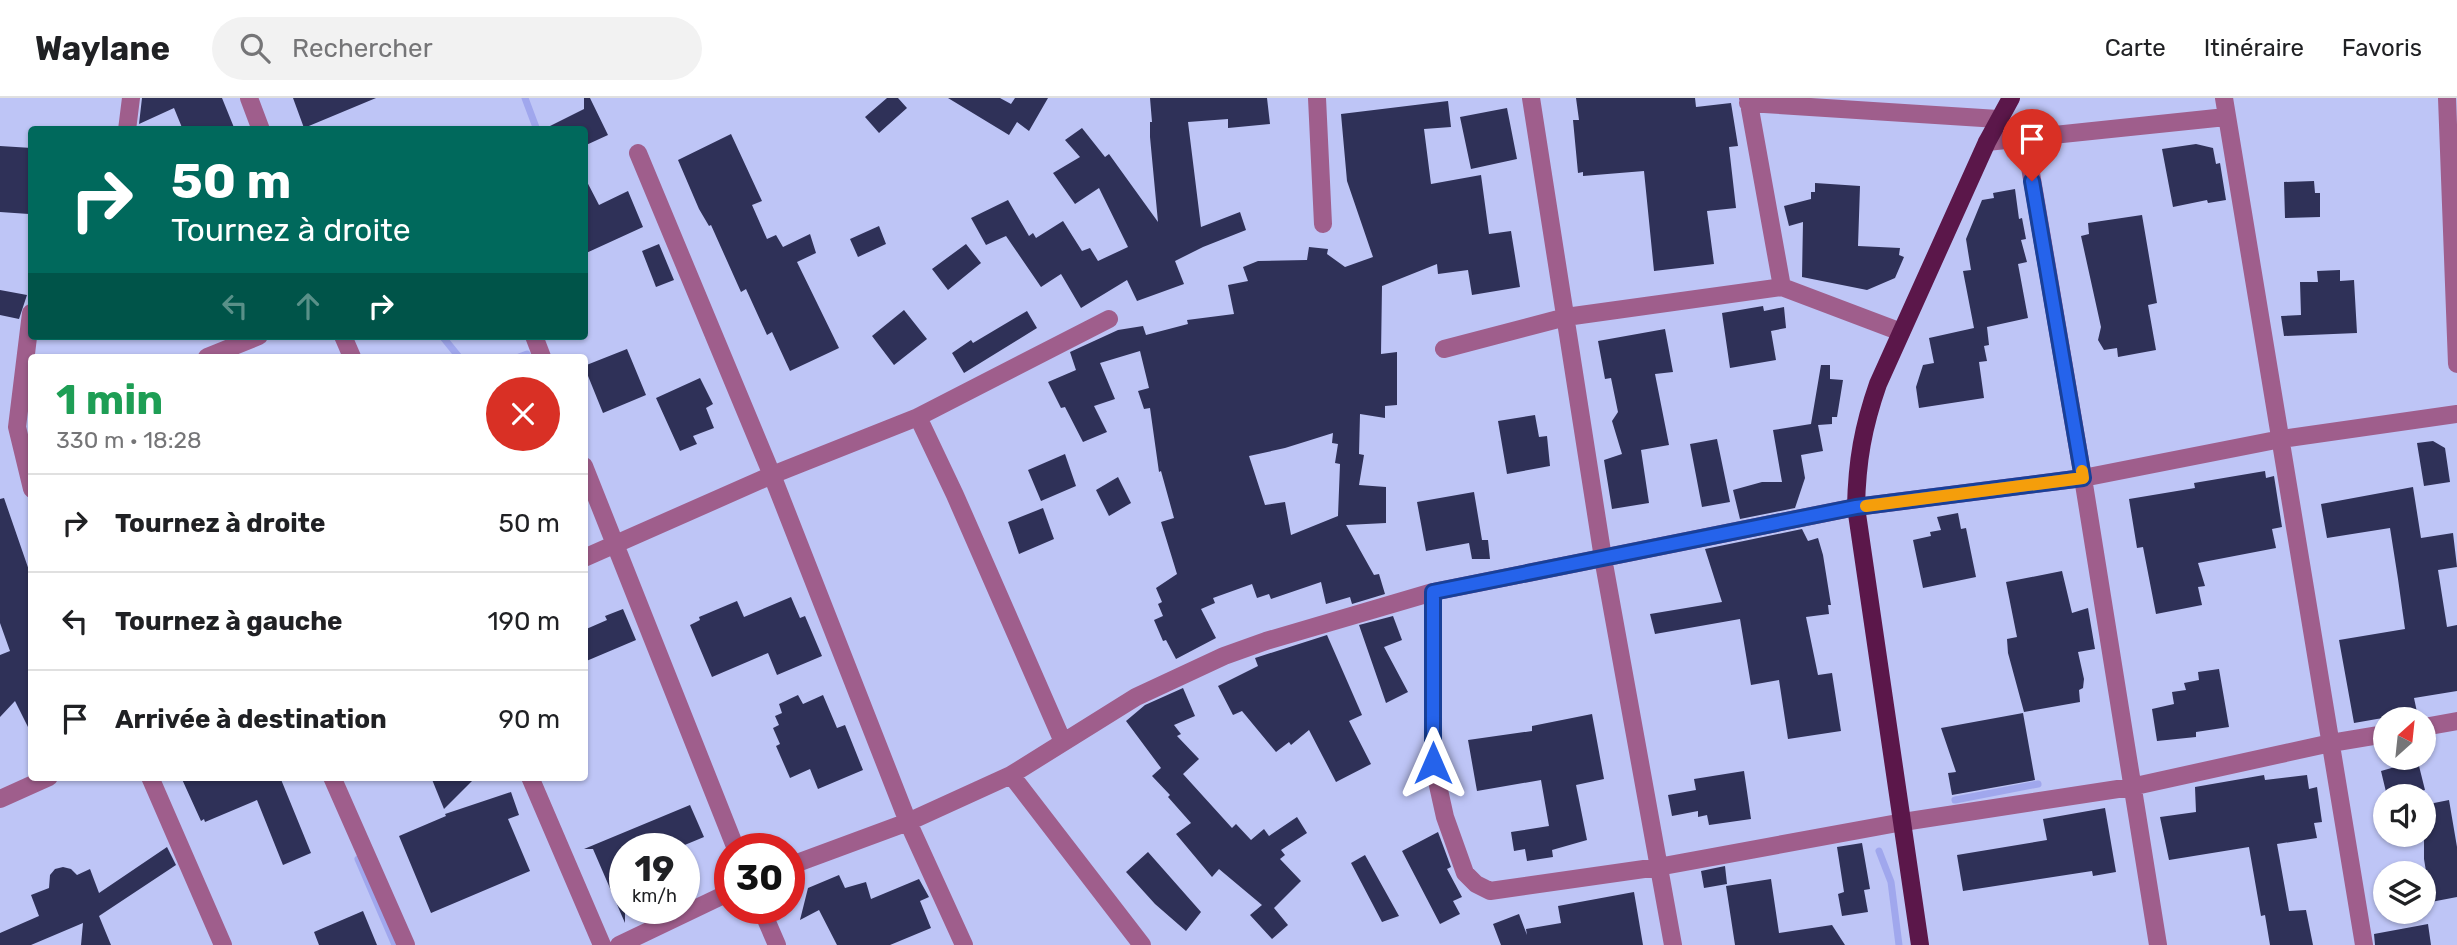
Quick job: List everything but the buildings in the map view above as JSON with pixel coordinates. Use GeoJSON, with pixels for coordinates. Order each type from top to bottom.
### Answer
{"type":"FeatureCollection","features":[{"type":"Feature","properties":{"kind":"main road"},"geometry":{"type":"LineString","coordinates":[[1920,945],[1856,507],[1857,461],[1864,423],[1878,384],[1987,142],[2011,98]]}},
{"type":"Feature","properties":{"kind":"street"},"geometry":{"type":"LineString","coordinates":[[128,126],[131,98]]}},
{"type":"Feature","properties":{"kind":"street"},"geometry":{"type":"LineString","coordinates":[[249,98],[260,126]]}},
{"type":"Feature","properties":{"kind":"street"},"geometry":{"type":"LineString","coordinates":[[1317,98],[1323,224]]}},
{"type":"Feature","properties":{"kind":"street"},"geometry":{"type":"LineString","coordinates":[[1531,98],[1603,558],[1673,945]]}},
{"type":"Feature","properties":{"kind":"street"},"geometry":{"type":"LineString","coordinates":[[2224,98],[2364,945]]}},
{"type":"Feature","properties":{"kind":"street"},"geometry":{"type":"LineString","coordinates":[[2447,98],[2452,129],[2457,364]]}},
{"type":"Feature","properties":{"kind":"street"},"geometry":{"type":"LineString","coordinates":[[1782,287],[1748,100],[1998,119]]}},
{"type":"Feature","properties":{"kind":"street"},"geometry":{"type":"LineString","coordinates":[[1987,142],[2226,117]]}},
{"type":"Feature","properties":{"kind":"street"},"geometry":{"type":"LineString","coordinates":[[2025,138],[2158,945]]}},
{"type":"Feature","properties":{"kind":"street"},"geometry":{"type":"LineString","coordinates":[[638,153],[772,475],[908,822],[964,945]]}},
{"type":"Feature","properties":{"kind":"street"},"geometry":{"type":"LineString","coordinates":[[1444,349],[1566,317],[1782,287],[1901,332]]}},
{"type":"Feature","properties":{"kind":"street"},"geometry":{"type":"LineString","coordinates":[[588,556],[772,475],[918,417],[1109,319]]}},
{"type":"Feature","properties":{"kind":"street"},"geometry":{"type":"LineString","coordinates":[[215,354],[250,340]]}},
{"type":"Feature","properties":{"kind":"street"},"geometry":{"type":"LineString","coordinates":[[28,361],[24,424],[28,456]]}},
{"type":"Feature","properties":{"kind":"street"},"geometry":{"type":"LineString","coordinates":[[805,860],[908,822],[1011,775],[1136,697],[1224,656],[1433,592],[1856,507],[2083,478],[2281,439],[2457,414]]}},
{"type":"Feature","properties":{"kind":"street"},"geometry":{"type":"LineString","coordinates":[[918,417],[1063,742]]}},
{"type":"Feature","properties":{"kind":"street"},"geometry":{"type":"LineString","coordinates":[[588,477],[730,833]]}},
{"type":"Feature","properties":{"kind":"street"},"geometry":{"type":"LineString","coordinates":[[1433,592],[1433,763],[1445,817],[1465,873],[1476,884],[1490,891],[1658,867],[1903,822],[2131,787],[2373,736]]}},
{"type":"Feature","properties":{"kind":"street"},"geometry":{"type":"LineString","coordinates":[[2436,725],[2457,721]]}},
{"type":"Feature","properties":{"kind":"street"},"geometry":{"type":"LineString","coordinates":[[1011,775],[1142,945]]}},
{"type":"Feature","properties":{"kind":"street"},"geometry":{"type":"LineString","coordinates":[[0,799],[40,781]]}},
{"type":"Feature","properties":{"kind":"street"},"geometry":{"type":"LineString","coordinates":[[152,781],[223,945]]}},
{"type":"Feature","properties":{"kind":"street"},"geometry":{"type":"LineString","coordinates":[[334,781],[406,945]]}},
{"type":"Feature","properties":{"kind":"street"},"geometry":{"type":"LineString","coordinates":[[532,781],[601,945]]}},
{"type":"Feature","properties":{"kind":"street"},"geometry":{"type":"LineString","coordinates":[[619,945],[714,900]]}},
{"type":"Feature","properties":{"kind":"street"},"geometry":{"type":"LineString","coordinates":[[768,924],[777,945]]}},
{"type":"Feature","properties":{"kind":"waterway"},"geometry":{"type":"LineString","coordinates":[[525,98],[536,126]]}},
{"type":"Feature","properties":{"kind":"waterway"},"geometry":{"type":"LineString","coordinates":[[445,340],[457,354]]}},
{"type":"Feature","properties":{"kind":"waterway"},"geometry":{"type":"LineString","coordinates":[[1955,800],[2038,784]]}},
{"type":"Feature","properties":{"kind":"waterway"},"geometry":{"type":"LineString","coordinates":[[1879,851],[1891,882],[1899,945]]}},
{"type":"Feature","properties":{"kind":"waterway"},"geometry":{"type":"LineString","coordinates":[[358,859],[395,945]]}},
{"type":"Feature","properties":{"kind":"slow traffic"},"geometry":{"type":"LineString","coordinates":[[1866,506],[2083,478],[2082,471]]}},
{"type":"Feature","properties":{"kind":"route"},"geometry":{"type":"LineString","coordinates":[[1433,763],[1433,592],[1856,507],[2083,478],[2032,181]]}}]}
